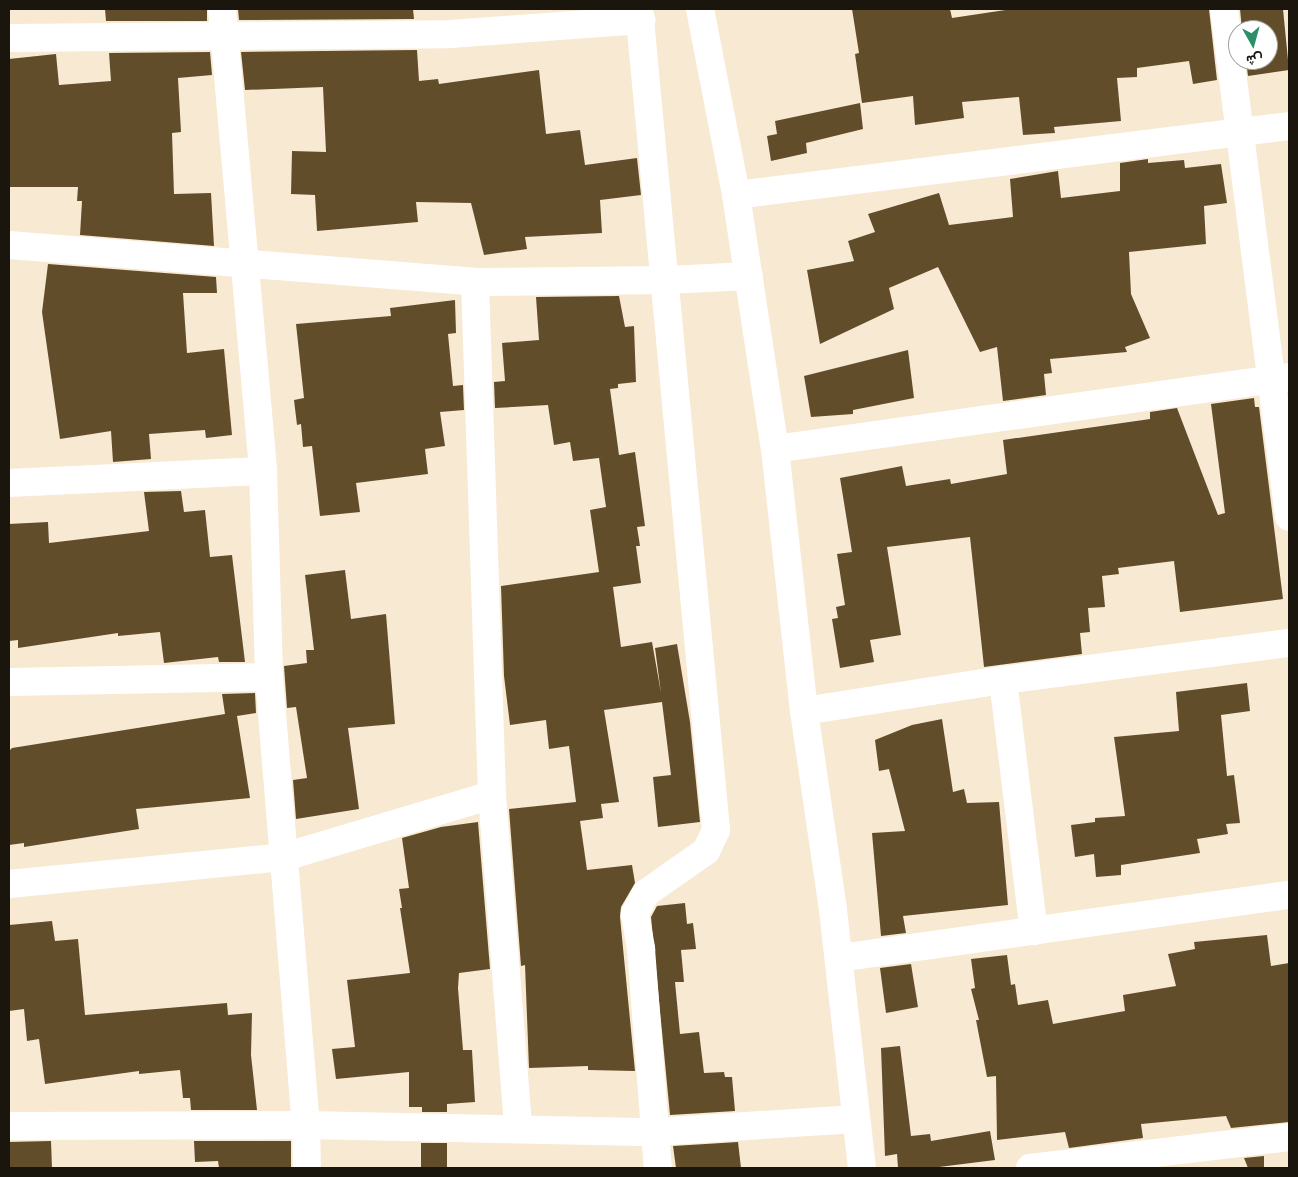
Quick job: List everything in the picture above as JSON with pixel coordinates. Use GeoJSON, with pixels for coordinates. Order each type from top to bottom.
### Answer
{"type":"FeatureCollection","features":[{"type":"Feature","properties":{"kind":"street"},"geometry":{"type":"LineString","coordinates":[[222,9],[263,471],[269,677],[306,1125],[307,1168]]}},
{"type":"Feature","properties":{"kind":"street"},"geometry":{"type":"LineString","coordinates":[[700,9],[736,195],[775,449],[804,711],[839,958],[862,1168]]}},
{"type":"Feature","properties":{"kind":"street"},"geometry":{"type":"LineString","coordinates":[[1224,9],[1238,134],[1280,378],[1289,517]]}},
{"type":"Feature","properties":{"kind":"street"},"geometry":{"type":"LineString","coordinates":[[9,38],[225,38],[450,34],[640,14],[667,280],[716,830],[706,851],[646,893],[635,914],[641,949],[658,1168]]}},
{"type":"Feature","properties":{"kind":"street"},"geometry":{"type":"LineString","coordinates":[[736,195],[1238,134],[1289,126]]}},
{"type":"Feature","properties":{"kind":"street"},"geometry":{"type":"LineString","coordinates":[[9,245],[475,282],[667,280],[748,276]]}},
{"type":"Feature","properties":{"kind":"street"},"geometry":{"type":"LineString","coordinates":[[475,282],[492,795],[518,1128]]}},
{"type":"Feature","properties":{"kind":"street"},"geometry":{"type":"LineString","coordinates":[[775,449],[1280,378]]}},
{"type":"Feature","properties":{"kind":"street"},"geometry":{"type":"LineString","coordinates":[[9,483],[263,471]]}},
{"type":"Feature","properties":{"kind":"street"},"geometry":{"type":"LineString","coordinates":[[804,711],[1003,680],[1289,643]]}},
{"type":"Feature","properties":{"kind":"street"},"geometry":{"type":"LineString","coordinates":[[9,682],[269,677]]}},
{"type":"Feature","properties":{"kind":"street"},"geometry":{"type":"LineString","coordinates":[[1003,680],[1034,931]]}},
{"type":"Feature","properties":{"kind":"street"},"geometry":{"type":"LineString","coordinates":[[9,884],[284,857],[492,795]]}},
{"type":"Feature","properties":{"kind":"street"},"geometry":{"type":"LineString","coordinates":[[839,958],[1289,895]]}},
{"type":"Feature","properties":{"kind":"street"},"geometry":{"type":"LineString","coordinates":[[9,1126],[306,1125],[654,1132],[856,1120]]}},
{"type":"Feature","properties":{"kind":"street"},"geometry":{"type":"LineString","coordinates":[[1030,1168],[1289,1137]]}},
{"type":"Feature","properties":{"kind":"building"},"geometry":{"type":"Polygon","coordinates":[[[105,9],[207,9],[207,21],[106,21],[105,9]]]}},
{"type":"Feature","properties":{"kind":"building"},"geometry":{"type":"Polygon","coordinates":[[[238,9],[413,9],[414,19],[239,20],[238,9]]]}},
{"type":"Feature","properties":{"kind":"building"},"geometry":{"type":"Polygon","coordinates":[[[852,9],[950,9],[952,18],[1012,9],[1209,9],[1217,80],[1193,84],[1189,61],[1137,68],[1137,77],[1117,78],[1121,121],[1054,127],[1055,133],[1023,135],[1019,97],[962,102],[964,118],[915,125],[913,96],[862,103],[855,54],[859,53],[852,9]]]}},
{"type":"Feature","properties":{"kind":"building"},"geometry":{"type":"Polygon","coordinates":[[[1240,9],[1283,9],[1289,70],[1248,76],[1247,70],[1278,70],[1278,20],[1241,20],[1240,9]]]}},
{"type":"Feature","properties":{"kind":"building"},"geometry":{"type":"Polygon","coordinates":[[[417,50],[419,81],[438,79],[439,84],[539,70],[546,134],[580,130],[585,165],[637,158],[641,195],[600,200],[602,233],[525,237],[527,249],[484,255],[471,203],[416,202],[418,222],[317,231],[315,195],[291,194],[292,151],[326,152],[323,87],[245,90],[241,52],[417,50]]]}},
{"type":"Feature","properties":{"kind":"building"},"geometry":{"type":"Polygon","coordinates":[[[210,52],[212,75],[178,78],[181,132],[172,133],[174,194],[211,193],[214,246],[80,235],[82,201],[77,201],[78,187],[9,187],[9,59],[56,54],[59,85],[111,81],[109,53],[210,52]]]}},
{"type":"Feature","properties":{"kind":"building"},"geometry":{"type":"Polygon","coordinates":[[[860,103],[863,129],[806,143],[807,153],[771,161],[767,136],[777,134],[775,121],[860,103]]]}},
{"type":"Feature","properties":{"kind":"building"},"geometry":{"type":"Polygon","coordinates":[[[1148,159],[1148,163],[1184,160],[1185,168],[1221,164],[1227,203],[1204,206],[1206,244],[1129,252],[1131,294],[1150,338],[1125,347],[1127,352],[1050,359],[1052,373],[1044,374],[1046,395],[1003,401],[997,347],[980,352],[938,267],[889,288],[894,309],[820,344],[807,270],[854,261],[848,241],[875,232],[868,214],[939,193],[949,225],[1013,217],[1010,179],[1058,171],[1061,198],[1120,191],[1120,163],[1148,159]]]}},
{"type":"Feature","properties":{"kind":"building"},"geometry":{"type":"Polygon","coordinates":[[[48,264],[216,277],[217,293],[183,293],[187,353],[224,349],[232,435],[206,438],[205,430],[149,434],[151,459],[113,462],[111,431],[60,439],[42,312],[48,264]]]}},
{"type":"Feature","properties":{"kind":"building"},"geometry":{"type":"Polygon","coordinates":[[[619,296],[625,327],[634,326],[636,382],[618,384],[618,388],[610,389],[619,455],[635,452],[645,526],[637,527],[640,546],[636,546],[641,583],[613,587],[621,647],[652,642],[661,693],[655,648],[677,644],[690,722],[700,822],[658,827],[653,777],[671,775],[662,702],[604,710],[619,802],[601,804],[603,818],[580,821],[587,870],[632,865],[635,883],[621,907],[620,917],[635,1071],[588,1070],[588,1066],[529,1068],[525,965],[521,966],[509,809],[576,802],[569,746],[549,749],[546,720],[510,725],[504,676],[501,586],[599,572],[590,510],[606,507],[599,458],[607,457],[573,461],[570,442],[554,445],[548,405],[495,408],[494,382],[505,381],[502,343],[539,340],[536,297],[619,296]]]}},
{"type":"Feature","properties":{"kind":"building"},"geometry":{"type":"Polygon","coordinates":[[[455,300],[456,333],[448,334],[453,386],[463,385],[464,410],[440,412],[445,446],[425,449],[428,474],[356,483],[360,512],[320,516],[312,446],[303,447],[301,424],[297,425],[294,400],[304,398],[296,324],[391,316],[390,308],[455,300]]]}},
{"type":"Feature","properties":{"kind":"building"},"geometry":{"type":"Polygon","coordinates":[[[908,350],[914,398],[853,410],[853,414],[811,417],[804,376],[908,350]]]}},
{"type":"Feature","properties":{"kind":"building"},"geometry":{"type":"Polygon","coordinates":[[[1254,398],[1255,407],[1259,407],[1283,599],[1180,612],[1174,561],[1118,568],[1119,574],[1102,576],[1105,607],[1088,608],[1090,632],[1080,633],[1082,654],[984,667],[970,537],[887,547],[901,635],[870,640],[874,662],[840,668],[832,619],[838,618],[836,607],[845,605],[837,554],[852,552],[840,478],[902,466],[906,486],[950,479],[951,484],[1007,474],[1003,440],[1150,419],[1150,412],[1177,408],[1218,515],[1225,513],[1211,404],[1254,398]]]}},
{"type":"Feature","properties":{"kind":"building"},"geometry":{"type":"Polygon","coordinates":[[[181,491],[184,512],[205,510],[210,557],[232,555],[245,662],[219,662],[218,657],[164,663],[160,632],[118,636],[118,633],[18,648],[18,640],[9,641],[9,524],[48,522],[49,543],[149,531],[144,492],[181,491]]]}},
{"type":"Feature","properties":{"kind":"building"},"geometry":{"type":"Polygon","coordinates":[[[345,570],[351,619],[386,614],[395,724],[348,728],[359,809],[296,819],[293,780],[307,778],[296,707],[287,708],[284,666],[307,663],[306,650],[314,650],[305,575],[345,570]]]}},
{"type":"Feature","properties":{"kind":"building"},"geometry":{"type":"Polygon","coordinates":[[[1247,683],[1250,711],[1221,715],[1227,776],[1234,775],[1240,823],[1226,824],[1228,834],[1197,839],[1200,853],[1121,865],[1121,875],[1096,877],[1094,854],[1075,857],[1071,825],[1095,822],[1095,818],[1125,816],[1114,737],[1179,731],[1176,692],[1247,683]]]}},
{"type":"Feature","properties":{"kind":"building"},"geometry":{"type":"Polygon","coordinates":[[[255,693],[256,713],[237,716],[250,798],[136,809],[139,829],[24,847],[24,843],[9,845],[9,751],[12,748],[225,714],[222,694],[255,693]]]}},
{"type":"Feature","properties":{"kind":"building"},"geometry":{"type":"Polygon","coordinates":[[[942,719],[953,792],[964,789],[967,803],[999,802],[1008,905],[903,916],[906,933],[881,936],[872,833],[905,831],[889,769],[879,771],[875,740],[912,725],[942,719]]]}},
{"type":"Feature","properties":{"kind":"building"},"geometry":{"type":"Polygon","coordinates":[[[478,822],[490,969],[459,973],[458,988],[463,1050],[472,1050],[475,1102],[447,1104],[447,1112],[422,1112],[422,1107],[409,1107],[409,1072],[336,1079],[332,1049],[355,1047],[347,980],[410,973],[400,908],[402,908],[399,889],[409,888],[402,838],[441,827],[478,822]]]}},
{"type":"Feature","properties":{"kind":"building"},"geometry":{"type":"Polygon","coordinates":[[[685,903],[687,924],[693,923],[696,949],[681,950],[684,982],[675,982],[680,1034],[699,1032],[704,1073],[724,1072],[725,1077],[732,1077],[735,1111],[670,1115],[651,917],[657,906],[685,903]]]}},
{"type":"Feature","properties":{"kind":"building"},"geometry":{"type":"Polygon","coordinates":[[[52,921],[55,941],[78,939],[85,1015],[227,1003],[228,1015],[252,1013],[251,1055],[257,1110],[191,1110],[190,1098],[183,1098],[180,1070],[139,1074],[139,1071],[45,1084],[39,1039],[27,1041],[24,1009],[9,1011],[9,925],[52,921]]]}},
{"type":"Feature","properties":{"kind":"building"},"geometry":{"type":"Polygon","coordinates":[[[1267,935],[1271,966],[1289,963],[1289,1122],[1231,1128],[1226,1116],[1141,1124],[1143,1138],[1069,1148],[1065,1132],[997,1140],[996,1076],[987,1077],[976,1020],[979,1020],[971,989],[975,988],[971,959],[1007,955],[1011,985],[1015,984],[1018,1005],[1048,1000],[1053,1024],[1125,1011],[1123,995],[1176,986],[1168,954],[1195,949],[1194,942],[1267,935]]]}},
{"type":"Feature","properties":{"kind":"building"},"geometry":{"type":"Polygon","coordinates":[[[911,964],[918,1007],[886,1013],[880,968],[911,964]]]}},
{"type":"Feature","properties":{"kind":"building"},"geometry":{"type":"Polygon","coordinates":[[[900,1046],[911,1136],[930,1134],[931,1141],[990,1131],[995,1160],[931,1168],[898,1168],[897,1154],[885,1156],[881,1048],[900,1046]]]}},
{"type":"Feature","properties":{"kind":"building"},"geometry":{"type":"Polygon","coordinates":[[[51,1141],[52,1168],[9,1168],[9,1142],[51,1141]]]}},
{"type":"Feature","properties":{"kind":"building"},"geometry":{"type":"Polygon","coordinates":[[[194,1141],[291,1141],[291,1168],[219,1168],[218,1161],[195,1162],[194,1141]]]}},
{"type":"Feature","properties":{"kind":"building"},"geometry":{"type":"Polygon","coordinates":[[[738,1142],[741,1168],[676,1168],[673,1146],[738,1142]]]}},
{"type":"Feature","properties":{"kind":"building"},"geometry":{"type":"Polygon","coordinates":[[[421,1143],[447,1143],[447,1168],[421,1168],[421,1143]]]}},
{"type":"Feature","properties":{"kind":"building"},"geometry":{"type":"Polygon","coordinates":[[[1264,1156],[1264,1168],[1248,1168],[1244,1158],[1264,1156]]]}}]}
